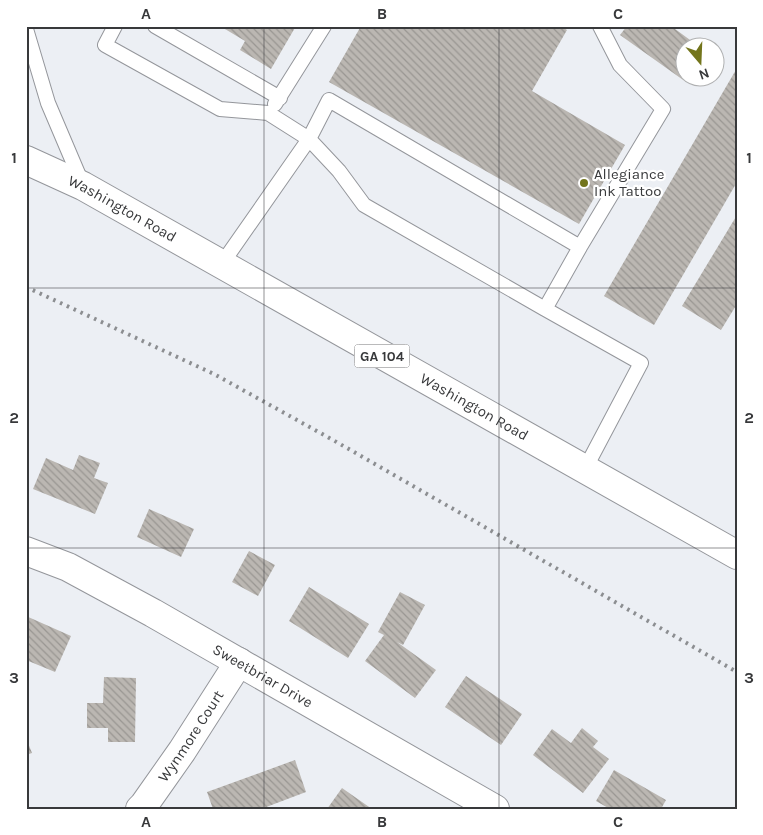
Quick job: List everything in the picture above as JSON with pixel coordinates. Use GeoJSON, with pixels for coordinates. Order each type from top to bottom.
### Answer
{"type":"FeatureCollection","features":[{"type":"Feature","properties":{"kind":"main road","name":"Washington Road"},"geometry":{"type":"LineString","coordinates":[[26,160],[83,186],[737,555]]}},
{"type":"Feature","properties":{"kind":"main road","name":"Sweetbriar Drive"},"geometry":{"type":"LineString","coordinates":[[26,551],[68,567],[154,613],[495,809]]}},
{"type":"Feature","properties":{"kind":"main road","name":"Wynmore Court"},"geometry":{"type":"LineString","coordinates":[[140,809],[182,751],[239,662]]}},
{"type":"Feature","properties":{"kind":"lane"},"geometry":{"type":"LineString","coordinates":[[115,26],[105,45],[220,109],[268,113],[309,138],[339,171],[364,205],[641,363],[584,469]]}},
{"type":"Feature","properties":{"kind":"lane"},"geometry":{"type":"LineString","coordinates":[[155,26],[280,98]]}},
{"type":"Feature","properties":{"kind":"lane"},"geometry":{"type":"LineString","coordinates":[[268,113],[280,98],[324,26]]}},
{"type":"Feature","properties":{"kind":"lane"},"geometry":{"type":"LineString","coordinates":[[545,309],[663,109],[620,65],[600,26]]}},
{"type":"Feature","properties":{"kind":"lane"},"geometry":{"type":"LineString","coordinates":[[26,29],[48,103],[83,186]]}},
{"type":"Feature","properties":{"kind":"lane"},"geometry":{"type":"LineString","coordinates":[[221,265],[309,138],[329,100],[580,248]]}},
{"type":"Feature","properties":{"kind":"building"},"geometry":{"type":"Polygon","coordinates":[[[220,26],[296,26],[271,69],[240,50],[245,41],[220,26]]]}},
{"type":"Feature","properties":{"kind":"building"},"geometry":{"type":"Polygon","coordinates":[[[361,26],[561,26],[567,30],[532,91],[625,145],[579,224],[329,82],[361,26]]]}},
{"type":"Feature","properties":{"kind":"building"},"geometry":{"type":"Polygon","coordinates":[[[627,26],[671,26],[687,38],[676,38],[676,75],[620,35],[627,26]]]}},
{"type":"Feature","properties":{"kind":"building"},"geometry":{"type":"Polygon","coordinates":[[[737,68],[737,182],[654,325],[604,296],[737,68]]]}},
{"type":"Feature","properties":{"kind":"building"},"geometry":{"type":"Polygon","coordinates":[[[737,215],[737,304],[721,330],[682,306],[737,215]]]}},
{"type":"Feature","properties":{"kind":"building"},"geometry":{"type":"Polygon","coordinates":[[[79,455],[100,463],[94,478],[108,483],[95,514],[33,489],[46,458],[73,470],[79,455]]]}},
{"type":"Feature","properties":{"kind":"building"},"geometry":{"type":"Polygon","coordinates":[[[149,509],[194,529],[181,557],[137,537],[149,509]]]}},
{"type":"Feature","properties":{"kind":"building"},"geometry":{"type":"Polygon","coordinates":[[[249,551],[275,565],[258,596],[232,582],[249,551]]]}},
{"type":"Feature","properties":{"kind":"building"},"geometry":{"type":"Polygon","coordinates":[[[309,587],[369,624],[348,658],[289,621],[309,587]]]}},
{"type":"Feature","properties":{"kind":"building"},"geometry":{"type":"Polygon","coordinates":[[[400,592],[425,605],[403,645],[397,642],[436,670],[415,698],[365,661],[384,635],[378,632],[400,592]]]}},
{"type":"Feature","properties":{"kind":"building"},"geometry":{"type":"Polygon","coordinates":[[[26,616],[71,636],[55,672],[26,660],[26,616]]]}},
{"type":"Feature","properties":{"kind":"building"},"geometry":{"type":"Polygon","coordinates":[[[466,676],[522,714],[501,745],[445,707],[466,676]]]}},
{"type":"Feature","properties":{"kind":"building"},"geometry":{"type":"Polygon","coordinates":[[[104,677],[136,678],[135,742],[108,742],[108,728],[87,728],[87,703],[103,703],[104,677]]]}},
{"type":"Feature","properties":{"kind":"building"},"geometry":{"type":"Polygon","coordinates":[[[582,728],[598,741],[593,747],[609,759],[583,793],[533,755],[552,729],[571,743],[582,728]]]}},
{"type":"Feature","properties":{"kind":"building"},"geometry":{"type":"Polygon","coordinates":[[[26,738],[32,753],[26,755],[26,738]]]}},
{"type":"Feature","properties":{"kind":"building"},"geometry":{"type":"Polygon","coordinates":[[[295,760],[306,792],[261,809],[213,809],[207,792],[295,760]]]}},
{"type":"Feature","properties":{"kind":"building"},"geometry":{"type":"Polygon","coordinates":[[[614,770],[666,800],[661,809],[610,809],[596,801],[614,770]]]}},
{"type":"Feature","properties":{"kind":"building"},"geometry":{"type":"Polygon","coordinates":[[[342,788],[372,809],[327,809],[342,788]]]}},
{"type":"Feature","properties":{"kind":"railway"},"geometry":{"type":"LineString","coordinates":[[26,287],[214,374],[333,440],[737,672]]}},
{"type":"Feature","properties":{"kind":"place","name":"Allegiance Ink Tattoo"},"geometry":{"type":"Point","coordinates":[584,183]}}]}
